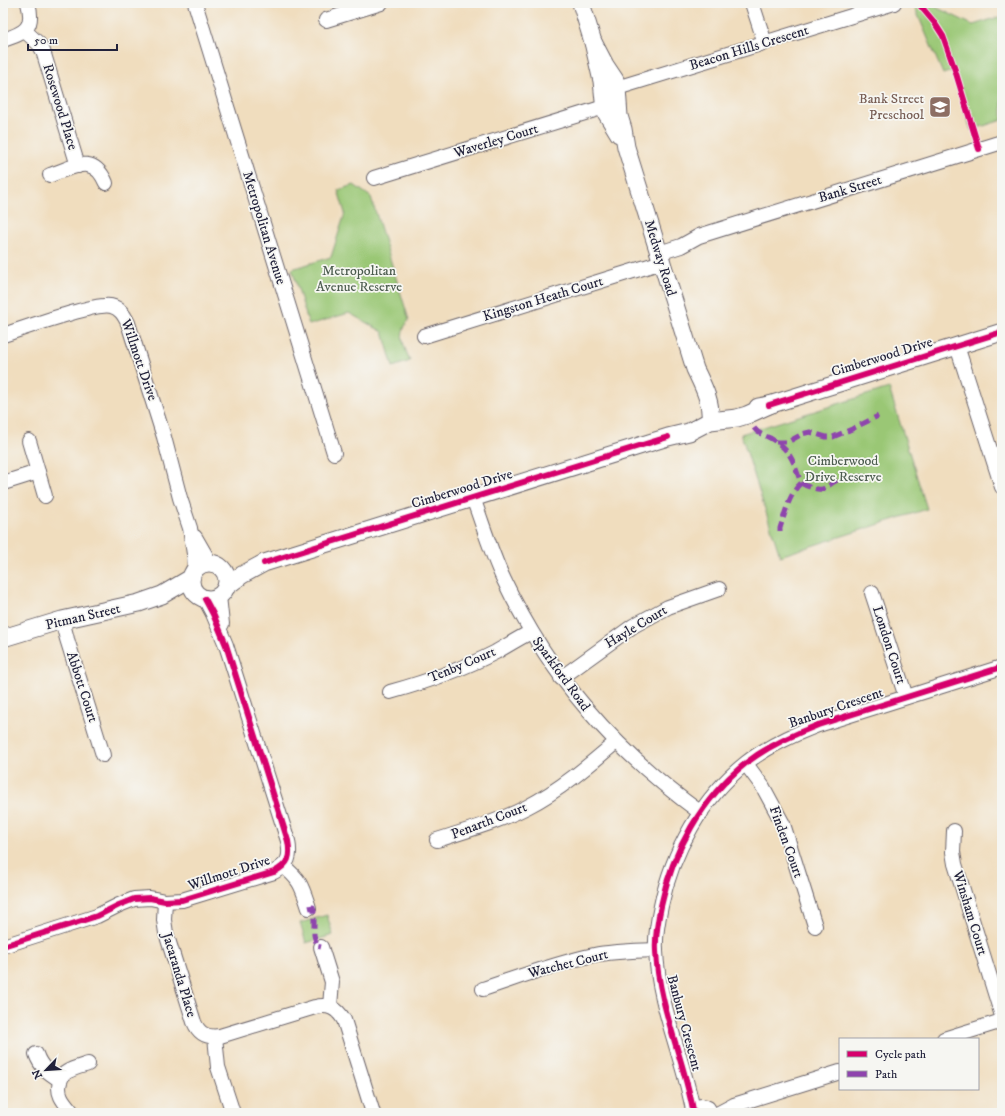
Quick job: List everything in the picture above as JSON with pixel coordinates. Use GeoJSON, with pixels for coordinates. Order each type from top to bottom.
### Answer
{"type":"FeatureCollection","features":[{"type":"Feature","properties":{"kind":"street"},"geometry":{"type":"LineString","coordinates":[[3,40],[25,31],[31,17],[28,3]]}},
{"type":"Feature","properties":{"kind":"street","name":"Metropolitan Avenue"},"geometry":{"type":"LineString","coordinates":[[195,3],[334,452]]}},
{"type":"Feature","properties":{"kind":"street"},"geometry":{"type":"LineString","coordinates":[[326,20],[381,3]]}},
{"type":"Feature","properties":{"kind":"street","name":"Medway Road"},"geometry":{"type":"LineString","coordinates":[[581,3],[593,42],[615,80],[611,98],[619,116],[626,147],[695,369],[708,398],[709,415]]}},
{"type":"Feature","properties":{"kind":"street"},"geometry":{"type":"LineString","coordinates":[[752,3],[765,43]]}},
{"type":"Feature","properties":{"kind":"street","name":"Beacon Hills Crescent"},"geometry":{"type":"LineString","coordinates":[[611,98],[765,43],[894,3]]}},
{"type":"Feature","properties":{"kind":"street","name":"Rosewood Place"},"geometry":{"type":"LineString","coordinates":[[25,31],[39,44],[42,51],[78,166]]}},
{"type":"Feature","properties":{"kind":"street","name":"Waverley Court"},"geometry":{"type":"LineString","coordinates":[[374,178],[611,98]]}},
{"type":"Feature","properties":{"kind":"street","name":"Bank Street"},"geometry":{"type":"LineString","coordinates":[[659,254],[681,246],[699,236],[1002,142]]}},
{"type":"Feature","properties":{"kind":"street","name":"Rosewood Place"},"geometry":{"type":"LineString","coordinates":[[50,175],[84,164],[99,171],[106,183]]}},
{"type":"Feature","properties":{"kind":"street","name":"Kingston Heath Court"},"geometry":{"type":"LineString","coordinates":[[424,336],[659,254]]}},
{"type":"Feature","properties":{"kind":"street","name":"Willmott Drive"},"geometry":{"type":"LineString","coordinates":[[3,335],[97,306],[110,305],[116,307],[128,323],[164,436],[180,498],[190,528],[194,554],[205,587],[220,610],[226,644],[288,841],[290,855],[288,861],[274,872],[182,900],[165,901],[150,898],[134,899],[97,916],[3,946]]}},
{"type":"Feature","properties":{"kind":"street","name":"Cimberwood Drive"},"geometry":{"type":"LineString","coordinates":[[214,565],[241,566],[264,563],[668,437],[689,432],[709,415],[737,418],[768,405],[1002,332]]}},
{"type":"Feature","properties":{"kind":"street"},"geometry":{"type":"LineString","coordinates":[[957,346],[1002,487]]}},
{"type":"Feature","properties":{"kind":"street"},"geometry":{"type":"LineString","coordinates":[[28,442],[45,496]]}},
{"type":"Feature","properties":{"kind":"street"},"geometry":{"type":"LineString","coordinates":[[3,482],[38,472]]}},
{"type":"Feature","properties":{"kind":"street","name":"Sparkford Road"},"geometry":{"type":"LineString","coordinates":[[473,498],[503,579],[531,632],[561,678],[590,714],[616,742],[668,789],[701,813]]}},
{"type":"Feature","properties":{"kind":"street","name":"Willmott Drive"},"geometry":{"type":"LineString","coordinates":[[190,528],[214,565]]}},
{"type":"Feature","properties":{"kind":"street","name":"Cimberwood Drive"},"geometry":{"type":"LineString","coordinates":[[205,587],[242,575],[264,563]]}},
{"type":"Feature","properties":{"kind":"street"},"geometry":{"type":"LineString","coordinates":[[214,565],[226,576],[205,587],[199,566],[214,565]]}},
{"type":"Feature","properties":{"kind":"street","name":"Pitman Street"},"geometry":{"type":"LineString","coordinates":[[3,638],[62,620],[125,607],[162,595],[205,587]]}},
{"type":"Feature","properties":{"kind":"street","name":"Hayle Court"},"geometry":{"type":"LineString","coordinates":[[561,678],[633,626],[668,607],[718,589]]}},
{"type":"Feature","properties":{"kind":"street","name":"London Court"},"geometry":{"type":"LineString","coordinates":[[872,593],[906,697]]}},
{"type":"Feature","properties":{"kind":"street","name":"Abbott Court"},"geometry":{"type":"LineString","coordinates":[[62,620],[103,755]]}},
{"type":"Feature","properties":{"kind":"street","name":"Tenby Court"},"geometry":{"type":"LineString","coordinates":[[390,692],[415,685],[464,667],[496,652],[531,632]]}},
{"type":"Feature","properties":{"kind":"street","name":"Banbury Crescent"},"geometry":{"type":"LineString","coordinates":[[704,1110],[688,1083],[664,1005],[656,950],[659,915],[666,885],[680,847],[701,813],[723,785],[746,764],[796,733],[1002,667]]}},
{"type":"Feature","properties":{"kind":"street","name":"Penarth Court"},"geometry":{"type":"LineString","coordinates":[[437,840],[498,820],[527,807],[572,779],[616,742]]}},
{"type":"Feature","properties":{"kind":"street","name":"Finden Court"},"geometry":{"type":"LineString","coordinates":[[746,764],[763,787],[783,824],[816,926]]}},
{"type":"Feature","properties":{"kind":"street","name":"Winsham Court"},"geometry":{"type":"LineString","coordinates":[[954,831],[954,864],[1002,1016]]}},
{"type":"Feature","properties":{"kind":"street","name":"Willmott Drive"},"geometry":{"type":"LineString","coordinates":[[283,866],[300,882],[309,908]]}},
{"type":"Feature","properties":{"kind":"street","name":"Jacaranda Place"},"geometry":{"type":"LineString","coordinates":[[165,901],[164,920],[166,933],[194,1022],[200,1033],[204,1036],[215,1037]]}},
{"type":"Feature","properties":{"kind":"street"},"geometry":{"type":"LineString","coordinates":[[321,947],[332,982],[330,1006]]}},
{"type":"Feature","properties":{"kind":"street","name":"Watchet Court"},"geometry":{"type":"LineString","coordinates":[[483,989],[558,965],[596,955],[656,950]]}},
{"type":"Feature","properties":{"kind":"street"},"geometry":{"type":"LineString","coordinates":[[233,1113],[218,1067],[215,1037],[315,1007],[330,1006],[341,1013],[344,1020],[374,1113]]}},
{"type":"Feature","properties":{"kind":"street"},"geometry":{"type":"LineString","coordinates":[[947,1038],[1002,1021]]}},
{"type":"Feature","properties":{"kind":"street"},"geometry":{"type":"LineString","coordinates":[[36,1054],[41,1066],[60,1080]]}},
{"type":"Feature","properties":{"kind":"street"},"geometry":{"type":"LineString","coordinates":[[73,1113],[60,1095],[60,1080],[62,1075],[69,1070],[88,1064]]}},
{"type":"Feature","properties":{"kind":"street"},"geometry":{"type":"LineString","coordinates":[[704,1110],[734,1105],[839,1072]]}},
{"type":"Feature","properties":{"kind":"green space"},"geometry":{"type":"Polygon","coordinates":[[[918,3],[927,3],[973,25],[1002,16],[1002,120],[971,130],[952,71],[943,74],[915,8],[918,3]]]}},
{"type":"Feature","properties":{"kind":"green space","name":"Metropolitan Avenue Reserve"},"geometry":{"type":"Polygon","coordinates":[[[354,185],[371,197],[409,320],[405,325],[402,335],[410,361],[393,367],[383,332],[349,313],[309,325],[292,269],[331,257],[345,213],[338,190],[354,185]]]}},
{"type":"Feature","properties":{"kind":"green space","name":"Cimberwood Drive Reserve"},"geometry":{"type":"Polygon","coordinates":[[[889,388],[927,509],[780,556],[741,434],[889,388]]]}},
{"type":"Feature","properties":{"kind":"green space"},"geometry":{"type":"Polygon","coordinates":[[[327,915],[333,935],[306,943],[300,923],[327,915]]]}},
{"type":"Feature","properties":{"kind":"marked path"},"geometry":{"type":"LineString","coordinates":[[776,442],[788,442],[802,434],[810,432],[826,437],[833,437],[878,416]]}},
{"type":"Feature","properties":{"kind":"marked path"},"geometry":{"type":"LineString","coordinates":[[754,428],[759,433],[770,438],[783,447],[791,457],[801,483],[790,498],[780,531]]}},
{"type":"Feature","properties":{"kind":"marked path"},"geometry":{"type":"LineString","coordinates":[[801,483],[814,488],[822,489],[843,479],[855,477],[867,478]]}},
{"type":"Feature","properties":{"kind":"marked path"},"geometry":{"type":"LineString","coordinates":[[309,908],[313,907],[314,910],[314,935],[317,946],[321,947]]}},
{"type":"Feature","properties":{"kind":"cycle path"},"geometry":{"type":"LineString","coordinates":[[918,3],[934,22],[943,36],[979,149]]}},
{"type":"Feature","properties":{"kind":"cycle path"},"geometry":{"type":"LineString","coordinates":[[769,405],[1002,332]]}},
{"type":"Feature","properties":{"kind":"cycle path"},"geometry":{"type":"LineString","coordinates":[[264,563],[668,437]]}},
{"type":"Feature","properties":{"kind":"cycle path"},"geometry":{"type":"LineString","coordinates":[[3,946],[97,916],[134,899],[150,898],[165,901],[182,900],[274,872],[283,866],[288,860],[288,841],[226,645],[205,599]]}},
{"type":"Feature","properties":{"kind":"cycle path"},"geometry":{"type":"LineString","coordinates":[[693,1110],[689,1090],[661,991],[656,940],[661,906],[673,866],[681,846],[703,809],[730,777],[746,763],[763,751],[790,737],[818,725],[1002,667]]}},
{"type":"Feature","properties":{"kind":"place","name":"Bank Street Preschool"},"geometry":{"type":"Point","coordinates":[940,107]}}]}
